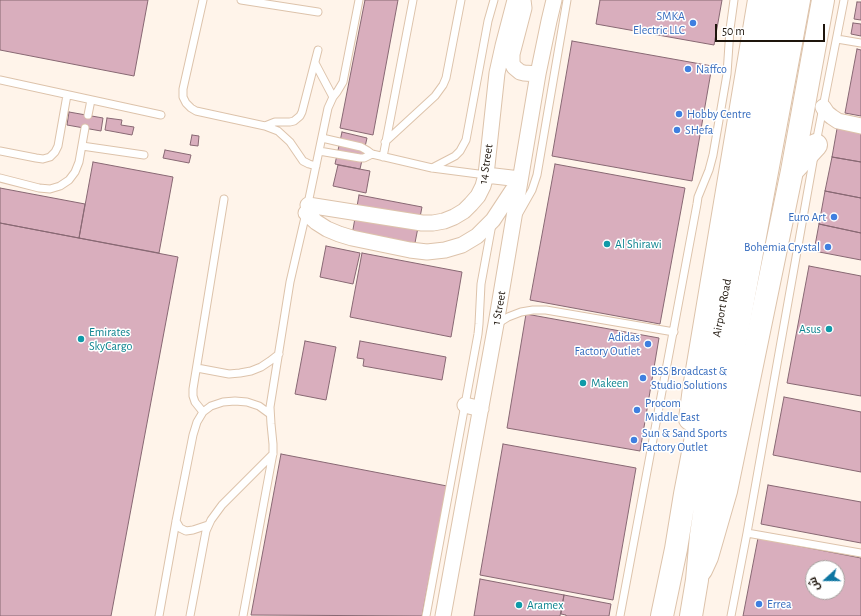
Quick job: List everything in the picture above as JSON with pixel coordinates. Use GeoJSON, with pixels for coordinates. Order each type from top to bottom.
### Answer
{"type":"FeatureCollection","features":[{"type":"Feature","properties":{"kind":"main road"},"geometry":{"type":"LineString","coordinates":[[676,549],[678,504],[694,388],[759,0]]}},
{"type":"Feature","properties":{"kind":"main road","name":"Airport Road"},"geometry":{"type":"LineString","coordinates":[[662,616],[780,0]]}},
{"type":"Feature","properties":{"kind":"main road","name":"Airport Road"},"geometry":{"type":"LineString","coordinates":[[691,616],[697,580],[700,536],[707,494],[799,0]]}},
{"type":"Feature","properties":{"kind":"main road"},"geometry":{"type":"LineString","coordinates":[[697,580],[707,556],[726,491],[792,171],[823,0]]}},
{"type":"Feature","properties":{"kind":"main road"},"geometry":{"type":"LineString","coordinates":[[792,171],[816,146]]}},
{"type":"Feature","properties":{"kind":"street","name":"14 Street"},"geometry":{"type":"LineString","coordinates":[[307,209],[411,222],[433,223],[454,217],[464,211],[471,204],[478,196],[486,175],[497,73],[516,0]]}},
{"type":"Feature","properties":{"kind":"street"},"geometry":{"type":"LineString","coordinates":[[523,0],[524,8],[512,54],[512,63],[514,67],[524,74],[538,74]]}},
{"type":"Feature","properties":{"kind":"street","name":"1 Street"},"geometry":{"type":"LineString","coordinates":[[443,616],[496,324],[538,74],[554,0]]}},
{"type":"Feature","properties":{"kind":"street"},"geometry":{"type":"LineString","coordinates":[[824,107],[827,113],[838,121],[861,126]]}},
{"type":"Feature","properties":{"kind":"street"},"geometry":{"type":"LineString","coordinates":[[307,209],[322,225],[339,234],[352,238],[410,250],[427,252],[445,250],[462,245],[477,236],[493,220],[520,179],[486,175]]}},
{"type":"Feature","properties":{"kind":"street"},"geometry":{"type":"LineString","coordinates":[[465,405],[481,409]]}},
{"type":"Feature","properties":{"kind":"lane"},"geometry":{"type":"LineString","coordinates":[[203,0],[183,89],[183,96],[186,103],[196,111],[265,126],[278,131],[290,142],[303,161],[316,166]]}},
{"type":"Feature","properties":{"kind":"lane"},"geometry":{"type":"LineString","coordinates":[[241,0],[318,12]]}},
{"type":"Feature","properties":{"kind":"lane"},"geometry":{"type":"LineString","coordinates":[[243,616],[273,453],[270,414],[290,282],[328,108],[343,82],[359,0]]}},
{"type":"Feature","properties":{"kind":"lane"},"geometry":{"type":"LineString","coordinates":[[383,157],[413,0]]}},
{"type":"Feature","properties":{"kind":"lane"},"geometry":{"type":"LineString","coordinates":[[386,142],[435,96],[443,85],[446,78],[461,0]]}},
{"type":"Feature","properties":{"kind":"lane"},"geometry":{"type":"LineString","coordinates":[[432,168],[455,156],[460,151],[466,140],[494,0]]}},
{"type":"Feature","properties":{"kind":"lane"},"geometry":{"type":"LineString","coordinates":[[514,221],[532,190],[537,175],[567,0]]}},
{"type":"Feature","properties":{"kind":"lane"},"geometry":{"type":"LineString","coordinates":[[620,616],[698,198],[713,155],[727,74],[730,29],[734,0]]}},
{"type":"Feature","properties":{"kind":"lane"},"geometry":{"type":"LineString","coordinates":[[731,616],[844,0]]}},
{"type":"Feature","properties":{"kind":"lane"},"geometry":{"type":"LineString","coordinates":[[837,39],[861,43]]}},
{"type":"Feature","properties":{"kind":"lane"},"geometry":{"type":"LineString","coordinates":[[265,126],[275,122],[290,122],[300,116],[318,50]]}},
{"type":"Feature","properties":{"kind":"lane"},"geometry":{"type":"LineString","coordinates":[[315,63],[333,97]]}},
{"type":"Feature","properties":{"kind":"lane"},"geometry":{"type":"LineString","coordinates":[[0,80],[161,115]]}},
{"type":"Feature","properties":{"kind":"lane"},"geometry":{"type":"LineString","coordinates":[[0,151],[43,159],[50,157],[58,146],[67,95]]}},
{"type":"Feature","properties":{"kind":"lane"},"geometry":{"type":"LineString","coordinates":[[88,115],[91,100]]}},
{"type":"Feature","properties":{"kind":"lane"},"geometry":{"type":"LineString","coordinates":[[0,178],[39,188],[60,186],[69,180],[75,172],[79,162],[85,128]]}},
{"type":"Feature","properties":{"kind":"lane"},"geometry":{"type":"LineString","coordinates":[[322,138],[361,147],[372,154],[383,157],[432,168],[486,175]]}},
{"type":"Feature","properties":{"kind":"lane"},"geometry":{"type":"LineString","coordinates":[[82,146],[144,155]]}},
{"type":"Feature","properties":{"kind":"lane"},"geometry":{"type":"LineString","coordinates":[[319,151],[360,158],[364,158],[372,154]]}},
{"type":"Feature","properties":{"kind":"lane"},"geometry":{"type":"LineString","coordinates":[[203,412],[195,402],[193,389],[224,199]]}},
{"type":"Feature","properties":{"kind":"lane"},"geometry":{"type":"LineString","coordinates":[[426,616],[478,334],[481,284],[493,220]]}},
{"type":"Feature","properties":{"kind":"lane"},"geometry":{"type":"LineString","coordinates":[[496,324],[521,312],[546,310],[674,332]]}},
{"type":"Feature","properties":{"kind":"lane"},"geometry":{"type":"LineString","coordinates":[[196,368],[229,374],[240,373],[261,367],[279,354]]}},
{"type":"Feature","properties":{"kind":"lane"},"geometry":{"type":"LineString","coordinates":[[159,616],[176,521],[193,435],[197,422],[203,412],[211,406],[223,402],[248,402],[259,406],[270,414]]}},
{"type":"Feature","properties":{"kind":"lane"},"geometry":{"type":"LineString","coordinates":[[190,616],[208,525],[216,512],[273,453]]}},
{"type":"Feature","properties":{"kind":"lane"},"geometry":{"type":"LineString","coordinates":[[176,521],[180,528],[186,531],[208,525]]}},
{"type":"Feature","properties":{"kind":"lane"},"geometry":{"type":"LineString","coordinates":[[747,533],[861,553]]}},
{"type":"Feature","properties":{"kind":"building"},"geometry":{"type":"Polygon","coordinates":[[[0,0],[148,0],[134,76],[0,50],[0,0]]]}},
{"type":"Feature","properties":{"kind":"building"},"geometry":{"type":"Polygon","coordinates":[[[365,0],[398,0],[373,135],[340,128],[365,0]]]}},
{"type":"Feature","properties":{"kind":"building"},"geometry":{"type":"Polygon","coordinates":[[[600,0],[722,0],[714,45],[596,24],[600,0]]]}},
{"type":"Feature","properties":{"kind":"building"},"geometry":{"type":"Polygon","coordinates":[[[857,2],[861,2],[861,20],[854,19],[857,2]]]}},
{"type":"Feature","properties":{"kind":"building"},"geometry":{"type":"Polygon","coordinates":[[[853,23],[861,24],[861,36],[851,34],[853,23]]]}},
{"type":"Feature","properties":{"kind":"building"},"geometry":{"type":"Polygon","coordinates":[[[572,41],[712,66],[692,181],[552,156],[572,41]]]}},
{"type":"Feature","properties":{"kind":"building"},"geometry":{"type":"Polygon","coordinates":[[[857,49],[861,50],[861,116],[845,113],[857,49]]]}},
{"type":"Feature","properties":{"kind":"building"},"geometry":{"type":"Polygon","coordinates":[[[69,112],[103,118],[101,131],[67,125],[69,112]]]}},
{"type":"Feature","properties":{"kind":"building"},"geometry":{"type":"Polygon","coordinates":[[[107,118],[122,120],[121,125],[134,127],[132,135],[105,130],[107,118]]]}},
{"type":"Feature","properties":{"kind":"building"},"geometry":{"type":"Polygon","coordinates":[[[838,123],[861,128],[861,162],[832,157],[838,123]]]}},
{"type":"Feature","properties":{"kind":"building"},"geometry":{"type":"Polygon","coordinates":[[[342,132],[367,138],[360,169],[335,164],[342,132]]]}},
{"type":"Feature","properties":{"kind":"building"},"geometry":{"type":"Polygon","coordinates":[[[192,135],[199,136],[198,146],[190,145],[192,135]]]}},
{"type":"Feature","properties":{"kind":"building"},"geometry":{"type":"Polygon","coordinates":[[[165,150],[191,155],[189,163],[163,158],[165,150]]]}},
{"type":"Feature","properties":{"kind":"building"},"geometry":{"type":"Polygon","coordinates":[[[832,157],[861,162],[861,198],[825,191],[832,157]]]}},
{"type":"Feature","properties":{"kind":"building"},"geometry":{"type":"Polygon","coordinates":[[[93,162],[173,177],[159,253],[79,238],[93,162]]]}},
{"type":"Feature","properties":{"kind":"building","name":"Al Shirawi"},"geometry":{"type":"Polygon","coordinates":[[[555,164],[685,188],[660,324],[530,300],[555,164]]]}},
{"type":"Feature","properties":{"kind":"building"},"geometry":{"type":"Polygon","coordinates":[[[338,165],[370,171],[366,193],[333,186],[338,165]]]}},
{"type":"Feature","properties":{"kind":"building"},"geometry":{"type":"Polygon","coordinates":[[[0,188],[85,204],[79,238],[0,223],[0,188]]]}},
{"type":"Feature","properties":{"kind":"building"},"geometry":{"type":"Polygon","coordinates":[[[825,191],[861,198],[861,233],[819,224],[825,191]]]}},
{"type":"Feature","properties":{"kind":"building"},"geometry":{"type":"Polygon","coordinates":[[[359,195],[422,207],[413,253],[351,241],[359,195]]]}},
{"type":"Feature","properties":{"kind":"building","name":"Emirates SkyCargo"},"geometry":{"type":"Polygon","coordinates":[[[0,223],[178,257],[111,616],[0,616],[0,223]]]}},
{"type":"Feature","properties":{"kind":"building"},"geometry":{"type":"Polygon","coordinates":[[[819,224],[861,233],[861,260],[814,251],[819,224]]]}},
{"type":"Feature","properties":{"kind":"building"},"geometry":{"type":"Polygon","coordinates":[[[326,246],[360,253],[353,284],[320,277],[326,246]]]}},
{"type":"Feature","properties":{"kind":"building"},"geometry":{"type":"Polygon","coordinates":[[[362,253],[462,272],[451,337],[350,317],[362,253]]]}},
{"type":"Feature","properties":{"kind":"building","name":"Asus"},"geometry":{"type":"Polygon","coordinates":[[[809,266],[861,276],[861,396],[787,383],[809,266]]]}},
{"type":"Feature","properties":{"kind":"building","name":"Makeen"},"geometry":{"type":"Polygon","coordinates":[[[526,314],[659,338],[640,451],[507,428],[526,314]]]}},
{"type":"Feature","properties":{"kind":"building"},"geometry":{"type":"Polygon","coordinates":[[[305,341],[336,347],[326,400],[295,394],[305,341]]]}},
{"type":"Feature","properties":{"kind":"building"},"geometry":{"type":"Polygon","coordinates":[[[360,341],[446,357],[442,380],[363,366],[364,359],[357,358],[360,341]]]}},
{"type":"Feature","properties":{"kind":"building"},"geometry":{"type":"Polygon","coordinates":[[[784,397],[861,412],[861,472],[773,455],[784,397]]]}},
{"type":"Feature","properties":{"kind":"building"},"geometry":{"type":"Polygon","coordinates":[[[503,444],[636,468],[613,600],[480,575],[503,444]]]}},
{"type":"Feature","properties":{"kind":"building"},"geometry":{"type":"Polygon","coordinates":[[[281,454],[447,486],[422,616],[251,615],[281,454]]]}},
{"type":"Feature","properties":{"kind":"building"},"geometry":{"type":"Polygon","coordinates":[[[768,485],[861,502],[861,543],[761,524],[768,485]]]}},
{"type":"Feature","properties":{"kind":"building"},"geometry":{"type":"Polygon","coordinates":[[[758,538],[861,558],[861,616],[743,616],[758,538]]]}},
{"type":"Feature","properties":{"kind":"building","name":"Aramex"},"geometry":{"type":"Polygon","coordinates":[[[480,579],[564,595],[560,616],[474,616],[480,579]]]}},
{"type":"Feature","properties":{"kind":"building"},"geometry":{"type":"Polygon","coordinates":[[[564,595],[611,604],[609,616],[566,616],[561,614],[564,595]]]}},
{"type":"Feature","properties":{"kind":"place","name":"SMKA Electric LLC"},"geometry":{"type":"Point","coordinates":[693,23]}},
{"type":"Feature","properties":{"kind":"place","name":"Naffco"},"geometry":{"type":"Point","coordinates":[688,69]}},
{"type":"Feature","properties":{"kind":"place","name":"Hobby Centre"},"geometry":{"type":"Point","coordinates":[679,114]}},
{"type":"Feature","properties":{"kind":"place","name":"SHefa"},"geometry":{"type":"Point","coordinates":[677,130]}},
{"type":"Feature","properties":{"kind":"place","name":"Euro Art"},"geometry":{"type":"Point","coordinates":[834,217]}},
{"type":"Feature","properties":{"kind":"place","name":"Al Shirawi"},"geometry":{"type":"Point","coordinates":[607,244]}},
{"type":"Feature","properties":{"kind":"place","name":"Bohemia Crystal"},"geometry":{"type":"Point","coordinates":[828,247]}},
{"type":"Feature","properties":{"kind":"place","name":"Asus"},"geometry":{"type":"Point","coordinates":[829,329]}},
{"type":"Feature","properties":{"kind":"place","name":"Emirates SkyCargo"},"geometry":{"type":"Point","coordinates":[81,339]}},
{"type":"Feature","properties":{"kind":"place","name":"Adidas Factory Outlet"},"geometry":{"type":"Point","coordinates":[648,344]}},
{"type":"Feature","properties":{"kind":"place","name":"BSS Broadcast & Studio Solutions"},"geometry":{"type":"Point","coordinates":[643,378]}},
{"type":"Feature","properties":{"kind":"place","name":"Makeen"},"geometry":{"type":"Point","coordinates":[583,383]}},
{"type":"Feature","properties":{"kind":"place","name":"Procom Middle East"},"geometry":{"type":"Point","coordinates":[637,410]}},
{"type":"Feature","properties":{"kind":"place","name":"Sun & Sand Sports Factory Outlet"},"geometry":{"type":"Point","coordinates":[634,440]}},
{"type":"Feature","properties":{"kind":"place","name":"Errea"},"geometry":{"type":"Point","coordinates":[759,604]}},
{"type":"Feature","properties":{"kind":"place","name":"Aramex"},"geometry":{"type":"Point","coordinates":[519,605]}}]}
